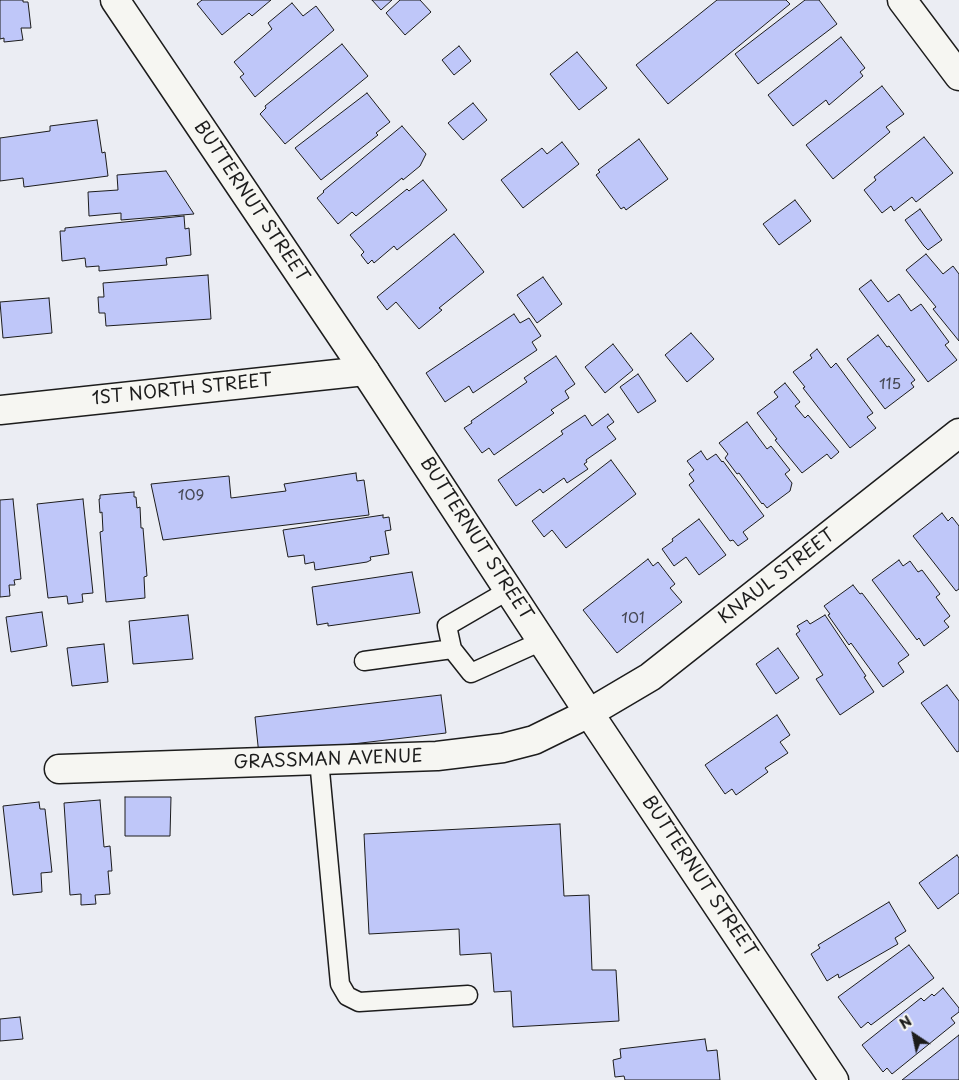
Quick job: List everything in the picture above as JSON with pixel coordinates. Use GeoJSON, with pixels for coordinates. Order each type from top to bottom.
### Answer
{"type":"FeatureCollection","features":[{"type":"Feature","properties":{"kind":"street","name":"BUTTERNUT STREET"},"geometry":{"type":"LineString","coordinates":[[115,0],[365,371],[589,713],[834,1080]]}},
{"type":"Feature","properties":{"kind":"street"},"geometry":{"type":"LineString","coordinates":[[902,0],[959,76]]}},
{"type":"Feature","properties":{"kind":"street","name":"1ST NORTH STREET"},"geometry":{"type":"LineString","coordinates":[[0,410],[365,371]]}},
{"type":"Feature","properties":{"kind":"street","name":"KNAUL STREET"},"geometry":{"type":"LineString","coordinates":[[589,713],[650,677],[959,433]]}},
{"type":"Feature","properties":{"kind":"street","name":"GRASSMAN AVENUE"},"geometry":{"type":"LineString","coordinates":[[59,769],[437,756],[503,748],[534,740],[589,713]]}},
{"type":"Feature","properties":{"kind":"lane"},"geometry":{"type":"LineString","coordinates":[[509,590],[447,626],[452,649],[471,672],[542,641]]}},
{"type":"Feature","properties":{"kind":"lane"},"geometry":{"type":"LineString","coordinates":[[364,661],[452,649]]}},
{"type":"Feature","properties":{"kind":"lane"},"geometry":{"type":"LineString","coordinates":[[320,760],[340,984],[347,996],[359,1002],[468,995]]}},
{"type":"Feature","properties":{"kind":"building"},"geometry":{"type":"Polygon","coordinates":[[[0,0],[23,0],[23,2],[28,2],[31,28],[21,28],[23,40],[4,42],[4,38],[0,39],[0,0]]]}},
{"type":"Feature","properties":{"kind":"building"},"geometry":{"type":"Polygon","coordinates":[[[202,0],[271,0],[252,16],[249,13],[222,35],[197,4],[202,0]]]}},
{"type":"Feature","properties":{"kind":"building"},"geometry":{"type":"Polygon","coordinates":[[[372,0],[392,0],[381,10],[372,0]]]}},
{"type":"Feature","properties":{"kind":"building"},"geometry":{"type":"Polygon","coordinates":[[[400,0],[420,0],[431,12],[405,35],[386,13],[400,0]]]}},
{"type":"Feature","properties":{"kind":"building"},"geometry":{"type":"Polygon","coordinates":[[[717,0],[786,0],[790,4],[668,104],[636,65],[717,0]]]}},
{"type":"Feature","properties":{"kind":"building"},"geometry":{"type":"Polygon","coordinates":[[[805,0],[819,0],[837,24],[758,84],[735,54],[805,0]]]}},
{"type":"Feature","properties":{"kind":"building"},"geometry":{"type":"Polygon","coordinates":[[[292,3],[303,16],[316,6],[334,30],[255,97],[240,77],[244,74],[234,62],[272,29],[268,23],[292,3]]]}},
{"type":"Feature","properties":{"kind":"building"},"geometry":{"type":"Polygon","coordinates":[[[841,37],[865,68],[860,72],[863,76],[829,105],[826,100],[793,126],[768,95],[841,37]]]}},
{"type":"Feature","properties":{"kind":"building"},"geometry":{"type":"Polygon","coordinates":[[[342,44],[368,76],[285,144],[260,114],[266,108],[265,106],[342,44]]]}},
{"type":"Feature","properties":{"kind":"building"},"geometry":{"type":"Polygon","coordinates":[[[459,46],[471,61],[454,75],[442,60],[459,46]]]}},
{"type":"Feature","properties":{"kind":"building"},"geometry":{"type":"Polygon","coordinates":[[[577,52],[607,88],[579,110],[550,74],[577,52]]]}},
{"type":"Feature","properties":{"kind":"building"},"geometry":{"type":"Polygon","coordinates":[[[882,86],[904,114],[886,127],[890,132],[833,179],[806,145],[882,86]]]}},
{"type":"Feature","properties":{"kind":"building"},"geometry":{"type":"Polygon","coordinates":[[[367,93],[390,122],[376,133],[378,135],[321,180],[295,148],[367,93]]]}},
{"type":"Feature","properties":{"kind":"building"},"geometry":{"type":"Polygon","coordinates":[[[473,103],[487,120],[463,140],[448,123],[473,103]]]}},
{"type":"Feature","properties":{"kind":"building"},"geometry":{"type":"Polygon","coordinates":[[[97,120],[102,153],[105,152],[108,176],[24,187],[23,178],[0,181],[0,138],[50,131],[50,126],[97,120]]]}},
{"type":"Feature","properties":{"kind":"building"},"geometry":{"type":"Polygon","coordinates":[[[402,126],[426,154],[420,166],[403,180],[402,178],[356,216],[352,212],[338,224],[317,198],[402,126]]]}},
{"type":"Feature","properties":{"kind":"building"},"geometry":{"type":"Polygon","coordinates":[[[924,137],[953,173],[916,202],[912,197],[894,211],[891,206],[882,213],[864,190],[876,180],[874,177],[924,137]]]}},
{"type":"Feature","properties":{"kind":"building"},"geometry":{"type":"Polygon","coordinates":[[[639,139],[668,179],[626,210],[624,207],[621,209],[596,175],[600,172],[598,170],[639,139]]]}},
{"type":"Feature","properties":{"kind":"building"},"geometry":{"type":"Polygon","coordinates":[[[562,142],[579,164],[523,208],[501,180],[542,148],[547,154],[562,142]]]}},
{"type":"Feature","properties":{"kind":"building"},"geometry":{"type":"Polygon","coordinates":[[[166,171],[194,214],[121,220],[121,213],[89,216],[88,192],[118,190],[117,175],[166,171]]]}},
{"type":"Feature","properties":{"kind":"building"},"geometry":{"type":"Polygon","coordinates":[[[423,180],[447,210],[397,250],[394,246],[374,263],[372,260],[368,264],[361,255],[364,252],[350,235],[407,189],[409,191],[423,180]]]}},
{"type":"Feature","properties":{"kind":"building"},"geometry":{"type":"Polygon","coordinates":[[[795,200],[811,221],[779,245],[763,224],[795,200]]]}},
{"type":"Feature","properties":{"kind":"building"},"geometry":{"type":"Polygon","coordinates":[[[920,209],[942,240],[928,250],[905,220],[920,209]]]}},
{"type":"Feature","properties":{"kind":"building"},"geometry":{"type":"Polygon","coordinates":[[[184,216],[185,229],[189,228],[191,255],[166,258],[167,265],[99,271],[99,266],[86,267],[85,258],[62,261],[60,231],[65,231],[65,228],[184,216]]]}},
{"type":"Feature","properties":{"kind":"building"},"geometry":{"type":"Polygon","coordinates":[[[454,234],[484,272],[439,308],[442,310],[419,329],[396,302],[387,310],[377,297],[454,234]]]}},
{"type":"Feature","properties":{"kind":"building"},"geometry":{"type":"Polygon","coordinates":[[[926,254],[943,274],[953,266],[959,274],[959,341],[933,309],[936,307],[906,270],[926,254]]]}},
{"type":"Feature","properties":{"kind":"building"},"geometry":{"type":"Polygon","coordinates":[[[208,275],[211,319],[106,326],[105,313],[99,313],[98,297],[104,297],[103,283],[208,275]]]}},
{"type":"Feature","properties":{"kind":"building"},"geometry":{"type":"Polygon","coordinates":[[[543,277],[562,304],[537,323],[517,295],[543,277]]]}},
{"type":"Feature","properties":{"kind":"building"},"geometry":{"type":"Polygon","coordinates":[[[871,280],[888,302],[899,294],[911,311],[921,304],[949,342],[945,345],[957,360],[928,382],[859,289],[871,280]]]}},
{"type":"Feature","properties":{"kind":"building"},"geometry":{"type":"Polygon","coordinates":[[[49,298],[52,333],[3,338],[0,302],[49,298]]]}},
{"type":"Feature","properties":{"kind":"building"},"geometry":{"type":"Polygon","coordinates":[[[514,314],[520,323],[529,318],[541,336],[532,342],[537,350],[473,393],[469,386],[445,402],[426,373],[514,314]]]}},
{"type":"Feature","properties":{"kind":"building"},"geometry":{"type":"Polygon","coordinates":[[[691,333],[714,359],[687,382],[665,355],[691,333]]]}},
{"type":"Feature","properties":{"kind":"building"},"geometry":{"type":"Polygon","coordinates":[[[878,335],[887,347],[889,346],[915,380],[911,383],[914,387],[885,409],[847,359],[878,335]]]}},
{"type":"Feature","properties":{"kind":"building"},"geometry":{"type":"Polygon","coordinates":[[[613,344],[633,370],[605,393],[585,367],[613,344]]]}},
{"type":"Feature","properties":{"kind":"building"},"geometry":{"type":"Polygon","coordinates":[[[817,349],[831,368],[836,363],[873,413],[867,417],[876,428],[850,448],[803,388],[805,387],[793,372],[812,358],[810,355],[817,349]]]}},
{"type":"Feature","properties":{"kind":"building"},"geometry":{"type":"Polygon","coordinates":[[[556,356],[575,384],[565,391],[569,398],[551,410],[554,413],[494,455],[489,448],[482,453],[464,428],[472,423],[471,421],[527,382],[524,378],[556,356]]]}},
{"type":"Feature","properties":{"kind":"building"},"geometry":{"type":"Polygon","coordinates":[[[638,374],[656,401],[638,413],[620,387],[638,374]]]}},
{"type":"Feature","properties":{"kind":"building"},"geometry":{"type":"Polygon","coordinates":[[[785,383],[800,402],[795,406],[805,418],[808,415],[839,452],[831,459],[827,454],[802,473],[775,440],[777,439],[757,413],[778,397],[774,392],[785,383]]]}},
{"type":"Feature","properties":{"kind":"building"},"geometry":{"type":"Polygon","coordinates":[[[608,414],[614,422],[607,427],[616,439],[586,460],[587,462],[584,464],[588,469],[567,483],[564,478],[543,493],[540,489],[516,506],[498,480],[563,434],[561,431],[585,415],[592,426],[608,414]]]}},
{"type":"Feature","properties":{"kind":"building"},"geometry":{"type":"Polygon","coordinates":[[[747,422],[767,449],[771,446],[790,470],[785,474],[792,483],[790,491],[767,508],[725,458],[728,454],[719,443],[747,422]]]}},
{"type":"Feature","properties":{"kind":"building"},"geometry":{"type":"Polygon","coordinates":[[[701,451],[707,460],[716,454],[723,461],[764,516],[743,532],[748,539],[738,546],[733,540],[730,541],[689,485],[694,481],[689,474],[694,470],[687,461],[701,451]]]}},
{"type":"Feature","properties":{"kind":"building"},"geometry":{"type":"Polygon","coordinates":[[[611,460],[636,494],[566,548],[552,530],[544,537],[532,521],[611,460]]]}},
{"type":"Feature","properties":{"kind":"building"},"geometry":{"type":"Polygon","coordinates":[[[356,473],[357,481],[364,480],[369,515],[163,540],[151,484],[229,476],[231,498],[286,491],[284,484],[356,473]]]}},
{"type":"Feature","properties":{"kind":"building"},"geometry":{"type":"Polygon","coordinates":[[[134,492],[137,508],[140,507],[141,528],[143,528],[147,576],[144,577],[145,598],[106,602],[100,532],[103,531],[100,495],[134,492]]]}},
{"type":"Feature","properties":{"kind":"building"},"geometry":{"type":"Polygon","coordinates":[[[13,499],[21,579],[14,580],[15,585],[9,585],[10,596],[0,597],[0,500],[13,499]]]}},
{"type":"Feature","properties":{"kind":"building"},"geometry":{"type":"Polygon","coordinates":[[[83,499],[93,593],[82,594],[83,602],[68,604],[67,596],[48,598],[37,504],[83,499]]]}},
{"type":"Feature","properties":{"kind":"building"},"geometry":{"type":"Polygon","coordinates":[[[942,513],[948,521],[952,517],[959,526],[959,589],[956,591],[913,536],[942,513]]]}},
{"type":"Feature","properties":{"kind":"building"},"geometry":{"type":"Polygon","coordinates":[[[383,515],[383,518],[389,517],[391,530],[385,531],[389,554],[370,557],[371,560],[367,562],[315,570],[314,562],[305,564],[304,555],[288,557],[283,530],[383,515]]]}},
{"type":"Feature","properties":{"kind":"building"},"geometry":{"type":"Polygon","coordinates":[[[699,519],[726,555],[699,575],[686,557],[674,566],[662,549],[699,519]]]}},
{"type":"Feature","properties":{"kind":"building"},"geometry":{"type":"Polygon","coordinates":[[[648,559],[653,566],[658,562],[675,584],[670,588],[682,602],[617,653],[583,610],[648,559]]]}},
{"type":"Feature","properties":{"kind":"building"},"geometry":{"type":"Polygon","coordinates":[[[899,560],[903,566],[910,561],[918,572],[922,570],[940,594],[936,597],[950,616],[944,621],[949,627],[924,646],[919,638],[917,640],[872,580],[899,560]]]}},
{"type":"Feature","properties":{"kind":"building"},"geometry":{"type":"Polygon","coordinates":[[[412,572],[420,613],[328,626],[328,623],[317,625],[312,587],[412,572]]]}},
{"type":"Feature","properties":{"kind":"building"},"geometry":{"type":"Polygon","coordinates":[[[853,585],[860,594],[862,593],[909,655],[898,663],[904,672],[883,687],[851,643],[849,645],[824,606],[853,585]]]}},
{"type":"Feature","properties":{"kind":"building"},"geometry":{"type":"Polygon","coordinates":[[[42,612],[47,646],[11,652],[6,617],[42,612]]]}},
{"type":"Feature","properties":{"kind":"building"},"geometry":{"type":"Polygon","coordinates":[[[188,615],[193,659],[133,664],[129,621],[188,615]]]}},
{"type":"Feature","properties":{"kind":"building"},"geometry":{"type":"Polygon","coordinates":[[[825,615],[866,676],[864,677],[874,692],[840,715],[816,679],[823,675],[796,634],[800,631],[797,626],[807,620],[810,624],[825,615]]]}},
{"type":"Feature","properties":{"kind":"building"},"geometry":{"type":"Polygon","coordinates":[[[104,644],[108,682],[72,686],[67,648],[104,644]]]}},
{"type":"Feature","properties":{"kind":"building"},"geometry":{"type":"Polygon","coordinates":[[[778,648],[799,678],[776,694],[756,664],[778,648]]]}},
{"type":"Feature","properties":{"kind":"building"},"geometry":{"type":"Polygon","coordinates":[[[947,685],[959,701],[959,751],[957,752],[921,703],[947,685]]]}},
{"type":"Feature","properties":{"kind":"building"},"geometry":{"type":"Polygon","coordinates":[[[441,695],[446,733],[259,755],[255,717],[441,695]]]}},
{"type":"Feature","properties":{"kind":"building"},"geometry":{"type":"Polygon","coordinates":[[[777,715],[790,735],[780,742],[788,753],[765,768],[768,772],[736,795],[732,789],[725,794],[705,765],[777,715]]]}},
{"type":"Feature","properties":{"kind":"building"},"geometry":{"type":"Polygon","coordinates":[[[125,797],[171,797],[170,836],[125,836],[125,797]]]}},
{"type":"Feature","properties":{"kind":"building"},"geometry":{"type":"Polygon","coordinates":[[[100,800],[104,847],[110,846],[112,871],[108,871],[110,894],[95,895],[96,904],[81,905],[81,894],[70,895],[64,803],[100,800]]]}},
{"type":"Feature","properties":{"kind":"building"},"geometry":{"type":"Polygon","coordinates":[[[39,802],[40,809],[45,809],[52,872],[41,873],[42,892],[13,895],[3,806],[39,802]]]}},
{"type":"Feature","properties":{"kind":"building"},"geometry":{"type":"Polygon","coordinates":[[[560,824],[564,896],[589,895],[592,970],[616,970],[619,1021],[513,1027],[511,991],[494,992],[491,953],[460,955],[459,929],[369,934],[364,834],[560,824]]]}},
{"type":"Feature","properties":{"kind":"building"},"geometry":{"type":"Polygon","coordinates":[[[957,855],[959,858],[959,893],[938,909],[919,883],[957,855]]]}},
{"type":"Feature","properties":{"kind":"building"},"geometry":{"type":"Polygon","coordinates":[[[889,902],[906,931],[895,938],[898,944],[839,978],[838,974],[827,981],[811,954],[820,948],[818,945],[889,902]]]}},
{"type":"Feature","properties":{"kind":"building"},"geometry":{"type":"Polygon","coordinates":[[[909,945],[934,978],[871,1025],[868,1022],[861,1028],[838,997],[909,945]]]}},
{"type":"Feature","properties":{"kind":"building"},"geometry":{"type":"Polygon","coordinates":[[[943,988],[959,1008],[959,1012],[951,1018],[955,1023],[892,1074],[887,1068],[883,1072],[862,1045],[921,998],[924,1001],[932,994],[934,996],[943,988]]]}},
{"type":"Feature","properties":{"kind":"building"},"geometry":{"type":"Polygon","coordinates":[[[20,1017],[23,1039],[0,1041],[0,1019],[20,1017]]]}},
{"type":"Feature","properties":{"kind":"building"},"geometry":{"type":"Polygon","coordinates":[[[959,1035],[959,1080],[902,1080],[959,1035]]]}},
{"type":"Feature","properties":{"kind":"building"},"geometry":{"type":"Polygon","coordinates":[[[705,1039],[707,1051],[717,1050],[720,1080],[625,1080],[624,1076],[615,1077],[613,1060],[621,1058],[620,1049],[705,1039]]]}}]}
